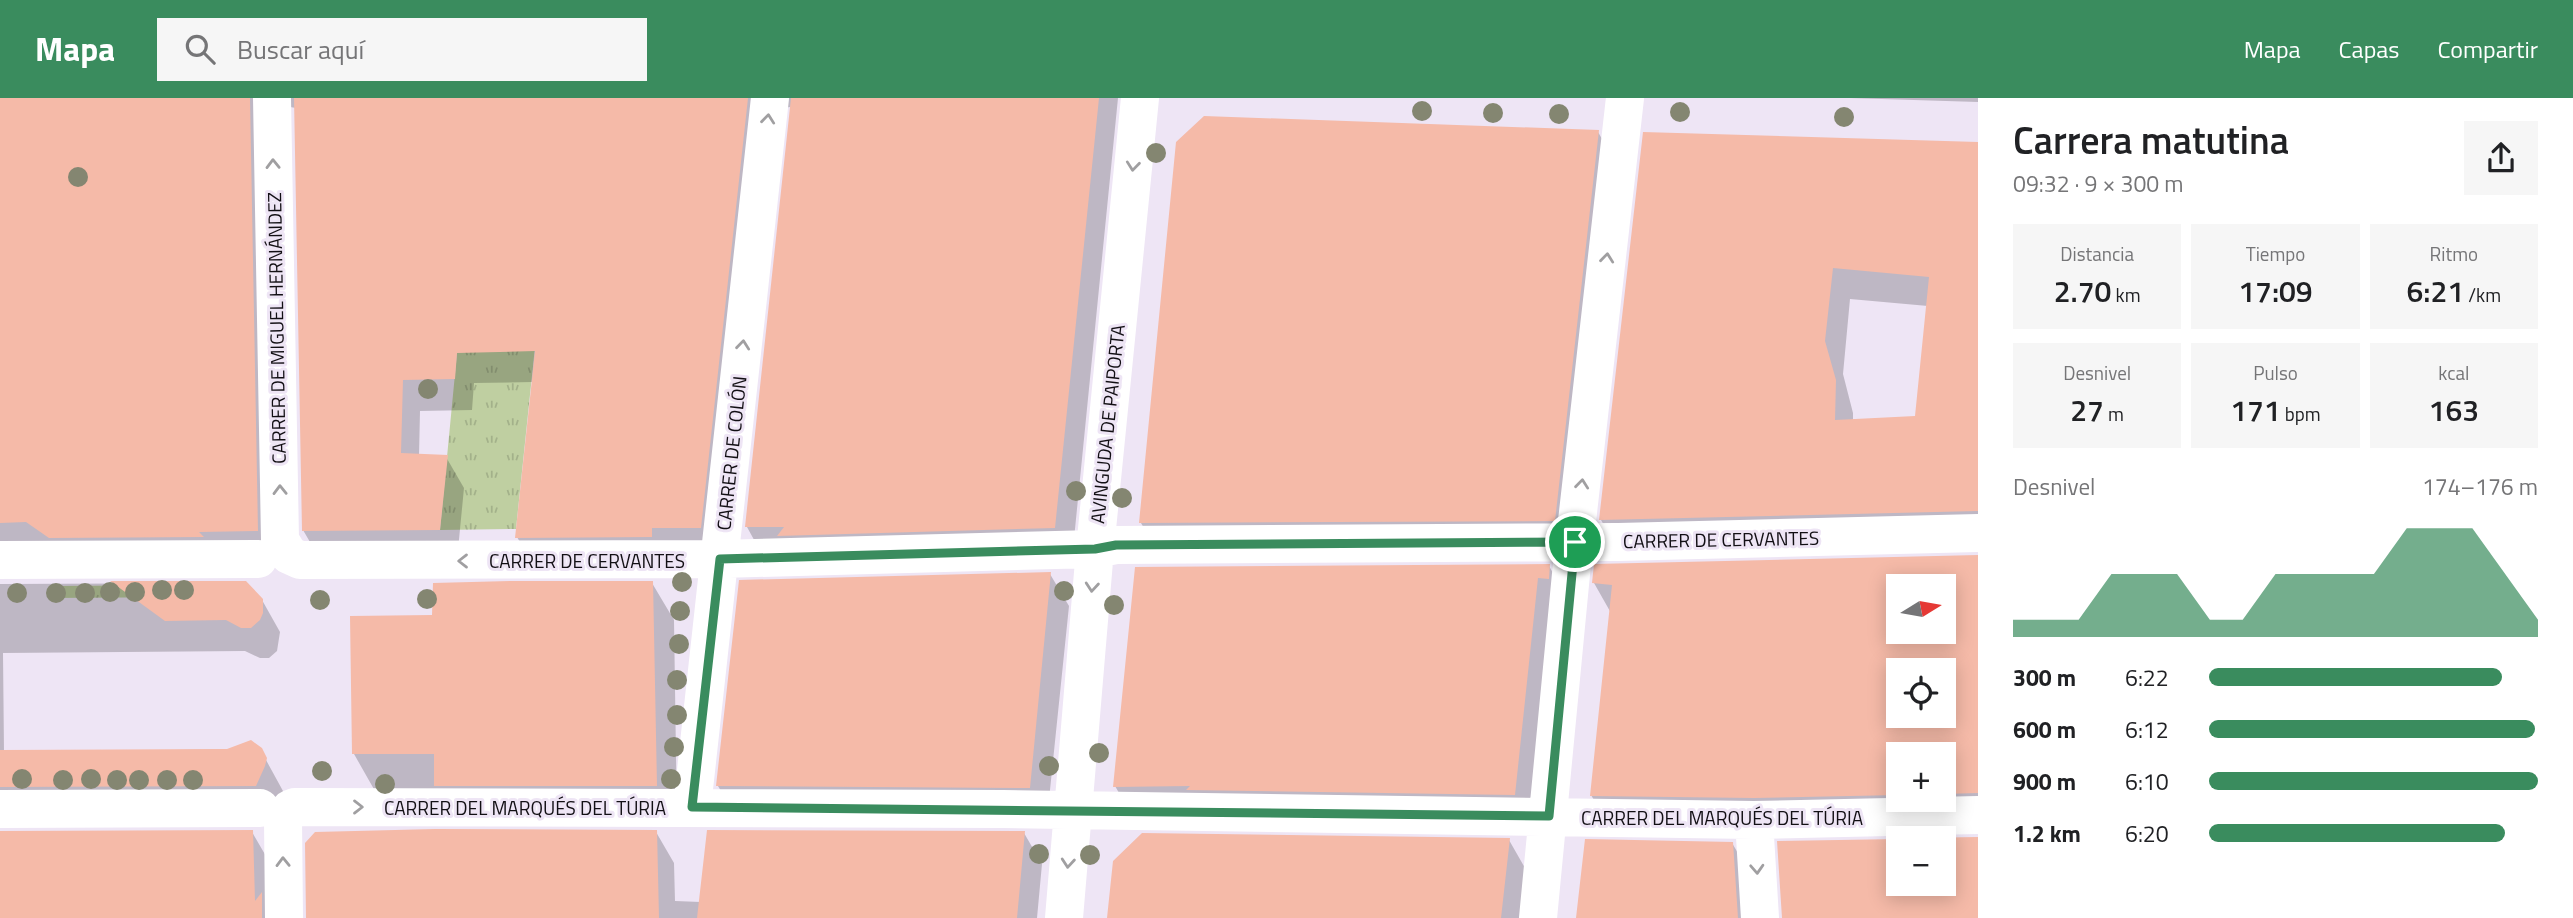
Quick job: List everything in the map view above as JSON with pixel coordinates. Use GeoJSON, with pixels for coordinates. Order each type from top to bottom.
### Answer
{"type":"FeatureCollection","features":[{"type":"Feature","properties":{"kind":"street","name":"CARRER DE MIGUEL HERNÁNDEZ"},"geometry":{"type":"LineString","coordinates":[[272,98],[281,540],[274,557]]}},
{"type":"Feature","properties":{"kind":"street","name":"CARRER DE COLÓN"},"geometry":{"type":"LineString","coordinates":[[692,807],[770,98]]}},
{"type":"Feature","properties":{"kind":"street","name":"AVINGUDA DE PAIPORTA"},"geometry":{"type":"LineString","coordinates":[[1064,918],[1095,549],[1140,98]]}},
{"type":"Feature","properties":{"kind":"street"},"geometry":{"type":"LineString","coordinates":[[1538,918],[1575,542],[1625,98]]}},
{"type":"Feature","properties":{"kind":"street","name":"CARRER DE CERVANTES"},"geometry":{"type":"LineString","coordinates":[[0,560],[274,557],[314,562],[720,559],[1095,549],[1138,545],[1575,542],[1978,533]]}},
{"type":"Feature","properties":{"kind":"street","name":"CARRER DEL MARQUÉS DEL TÚRIA"},"geometry":{"type":"LineString","coordinates":[[0,809],[692,807],[1754,820],[1978,815]]}},
{"type":"Feature","properties":{"kind":"street"},"geometry":{"type":"LineString","coordinates":[[275,809],[283,819],[284,918]]}},
{"type":"Feature","properties":{"kind":"street"},"geometry":{"type":"LineString","coordinates":[[1754,820],[1760,918]]}},
{"type":"Feature","properties":{"kind":"green space"},"geometry":{"type":"Polygon","coordinates":[[[540,299],[516,529],[440,530],[457,353],[540,299]]]}},
{"type":"Feature","properties":{"kind":"green space"},"geometry":{"type":"Polygon","coordinates":[[[199,585],[207,597],[51,598],[51,586],[199,585]]]}},
{"type":"Feature","properties":{"kind":"building"},"geometry":{"type":"Polygon","coordinates":[[[0,98],[250,98],[258,531],[199,532],[204,537],[49,538],[26,522],[0,523],[0,98]]]}},
{"type":"Feature","properties":{"kind":"building"},"geometry":{"type":"Polygon","coordinates":[[[294,98],[748,98],[701,528],[652,528],[652,537],[515,538],[535,351],[457,353],[455,379],[403,380],[401,453],[448,455],[440,530],[302,531],[294,98]]]}},
{"type":"Feature","properties":{"kind":"building"},"geometry":{"type":"Polygon","coordinates":[[[791,98],[1099,98],[1055,528],[777,536],[784,527],[745,527],[791,98]]]}},
{"type":"Feature","properties":{"kind":"building"},"geometry":{"type":"Polygon","coordinates":[[[1204,116],[1599,130],[1555,521],[1139,523],[1176,142],[1204,116]]]}},
{"type":"Feature","properties":{"kind":"building"},"geometry":{"type":"Polygon","coordinates":[[[1643,132],[1978,142],[1978,511],[1599,520],[1643,132]],[[1833,268],[1825,341],[1836,380],[1835,420],[1915,416],[1929,277],[1833,268]]]}},
{"type":"Feature","properties":{"kind":"building"},"geometry":{"type":"Polygon","coordinates":[[[1978,555],[1978,793],[1956,794],[1956,742],[1886,742],[1886,795],[1754,798],[1590,796],[1612,585],[1592,583],[1594,564],[1978,555]]]}},
{"type":"Feature","properties":{"kind":"building"},"geometry":{"type":"Polygon","coordinates":[[[1550,564],[1549,579],[1538,578],[1515,795],[1186,790],[1190,786],[1113,787],[1135,567],[1550,564]]]}},
{"type":"Feature","properties":{"kind":"building"},"geometry":{"type":"Polygon","coordinates":[[[1051,572],[1030,788],[716,786],[739,580],[1051,572]]]}},
{"type":"Feature","properties":{"kind":"building"},"geometry":{"type":"Polygon","coordinates":[[[110,581],[246,581],[263,599],[263,613],[251,628],[241,628],[226,620],[165,621],[110,581]]]}},
{"type":"Feature","properties":{"kind":"building"},"geometry":{"type":"Polygon","coordinates":[[[653,581],[657,786],[434,786],[434,754],[352,754],[350,616],[432,615],[433,583],[653,581]]]}},
{"type":"Feature","properties":{"kind":"building"},"geometry":{"type":"Polygon","coordinates":[[[251,740],[262,748],[267,758],[256,786],[0,787],[0,750],[227,749],[251,740]]]}},
{"type":"Feature","properties":{"kind":"building"},"geometry":{"type":"Polygon","coordinates":[[[435,829],[657,830],[659,918],[306,918],[305,843],[315,832],[435,829]]]}},
{"type":"Feature","properties":{"kind":"building"},"geometry":{"type":"Polygon","coordinates":[[[253,830],[255,901],[262,892],[262,918],[0,918],[0,831],[253,830]]]}},
{"type":"Feature","properties":{"kind":"building"},"geometry":{"type":"Polygon","coordinates":[[[707,830],[1025,831],[1017,918],[697,918],[707,830]]]}},
{"type":"Feature","properties":{"kind":"building"},"geometry":{"type":"Polygon","coordinates":[[[1142,833],[1510,838],[1501,918],[1107,918],[1113,861],[1142,833]]]}},
{"type":"Feature","properties":{"kind":"building"},"geometry":{"type":"Polygon","coordinates":[[[1956,837],[1978,837],[1978,918],[1782,918],[1777,841],[1886,839],[1886,896],[1956,896],[1956,837]]]}},
{"type":"Feature","properties":{"kind":"building"},"geometry":{"type":"Polygon","coordinates":[[[1585,839],[1733,842],[1738,918],[1576,918],[1585,839]]]}},
{"type":"Feature","properties":{"kind":"route"},"geometry":{"type":"LineString","coordinates":[[1575,542],[1549,816],[692,807],[720,559],[1095,549],[1116,545],[1575,542]]}}]}
